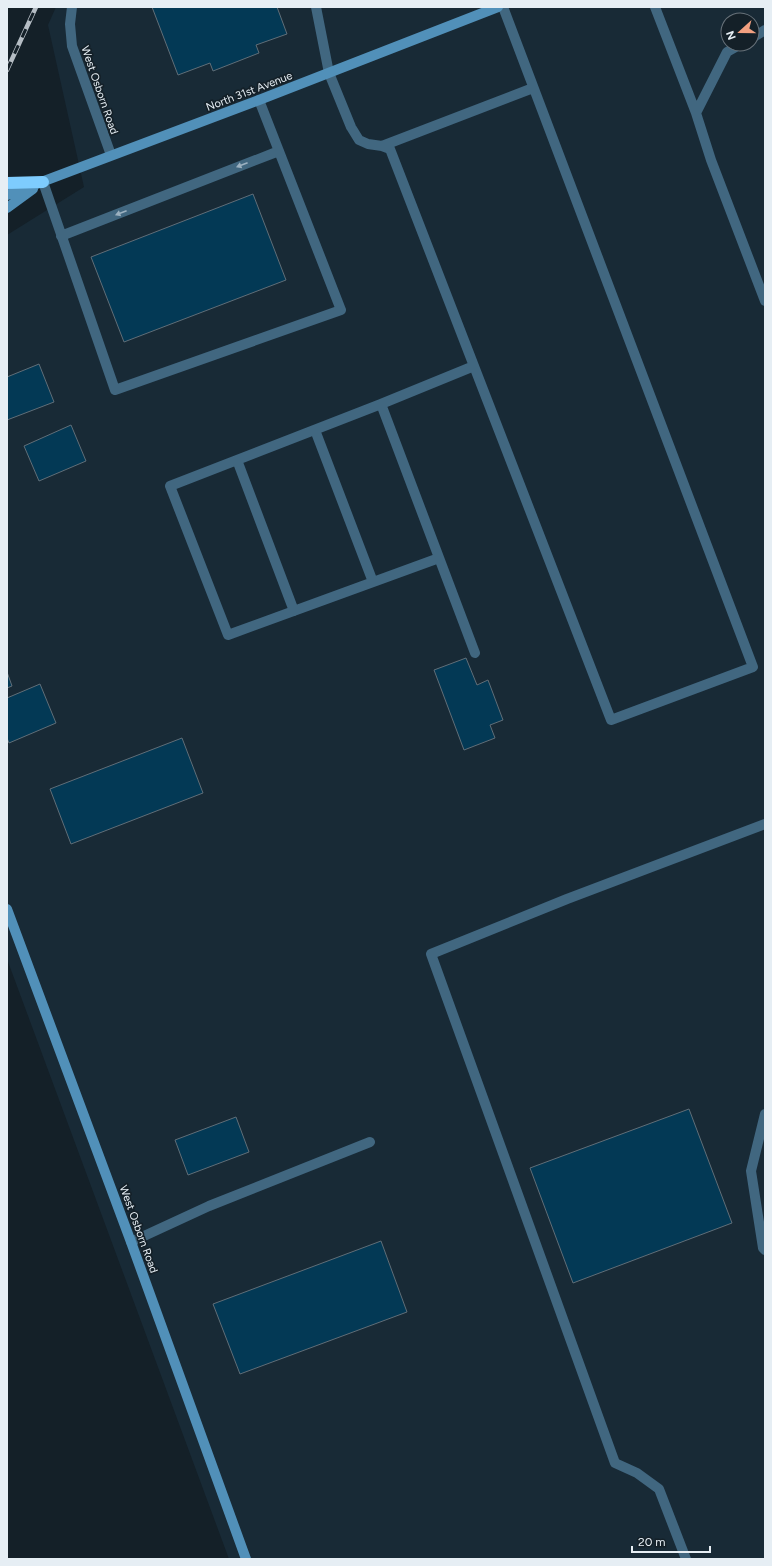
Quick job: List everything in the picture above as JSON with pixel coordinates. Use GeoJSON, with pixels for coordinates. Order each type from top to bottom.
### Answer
{"type":"FeatureCollection","features":[{"type":"Feature","properties":{"kind":"highway"},"geometry":{"type":"LineString","coordinates":[[7,183],[42,182]]}},
{"type":"Feature","properties":{"kind":"street","name":"West Osborn Road"},"geometry":{"type":"LineString","coordinates":[[72,7],[70,24],[72,46],[111,155]]}},
{"type":"Feature","properties":{"kind":"street"},"geometry":{"type":"LineString","coordinates":[[316,7],[329,73],[351,127],[358,140],[390,149],[610,720],[753,667],[503,7]]}},
{"type":"Feature","properties":{"kind":"street","name":"North 31st Avenue"},"geometry":{"type":"LineString","coordinates":[[7,195],[259,100],[498,7]]}},
{"type":"Feature","properties":{"kind":"street"},"geometry":{"type":"LineString","coordinates":[[655,7],[696,113],[711,160],[765,301]]}},
{"type":"Feature","properties":{"kind":"street"},"geometry":{"type":"LineString","coordinates":[[696,113],[727,52]]}},
{"type":"Feature","properties":{"kind":"street"},"geometry":{"type":"LineString","coordinates":[[382,146],[533,88]]}},
{"type":"Feature","properties":{"kind":"street"},"geometry":{"type":"LineString","coordinates":[[7,208],[42,182],[115,390],[341,310],[259,100]]}},
{"type":"Feature","properties":{"kind":"street"},"geometry":{"type":"LineString","coordinates":[[61,236],[279,151]]}},
{"type":"Feature","properties":{"kind":"street"},"geometry":{"type":"LineString","coordinates":[[440,558],[228,635],[170,486],[474,366]]}},
{"type":"Feature","properties":{"kind":"street"},"geometry":{"type":"LineString","coordinates":[[381,404],[475,653]]}},
{"type":"Feature","properties":{"kind":"street"},"geometry":{"type":"LineString","coordinates":[[315,430],[373,582]]}},
{"type":"Feature","properties":{"kind":"street"},"geometry":{"type":"LineString","coordinates":[[237,460],[294,611]]}},
{"type":"Feature","properties":{"kind":"street"},"geometry":{"type":"LineString","coordinates":[[686,1559],[659,1489],[637,1473],[615,1463],[431,954],[567,899],[765,824]]}},
{"type":"Feature","properties":{"kind":"street","name":"West Osborn Road"},"geometry":{"type":"LineString","coordinates":[[7,909],[131,1242],[246,1559]]}},
{"type":"Feature","properties":{"kind":"street"},"geometry":{"type":"LineString","coordinates":[[765,1114],[752,1171],[763,1248],[765,1250]]}},
{"type":"Feature","properties":{"kind":"street"},"geometry":{"type":"LineString","coordinates":[[131,1242],[209,1206],[370,1142]]}},
{"type":"Feature","properties":{"kind":"shaded area"},"geometry":{"type":"Polygon","coordinates":[[[56,7],[765,7],[765,1559],[229,1559],[7,959],[7,235],[84,187],[48,25],[56,7]]]}},
{"type":"Feature","properties":{"kind":"building"},"geometry":{"type":"Polygon","coordinates":[[[152,7],[277,7],[287,34],[256,45],[259,53],[213,71],[210,63],[178,75],[152,7]]]}},
{"type":"Feature","properties":{"kind":"building"},"geometry":{"type":"Polygon","coordinates":[[[253,194],[286,280],[124,342],[91,257],[253,194]]]}},
{"type":"Feature","properties":{"kind":"building"},"geometry":{"type":"Polygon","coordinates":[[[39,364],[54,402],[7,420],[7,377],[39,364]]]}},
{"type":"Feature","properties":{"kind":"building"},"geometry":{"type":"Polygon","coordinates":[[[71,425],[86,461],[39,481],[24,446],[71,425]]]}},
{"type":"Feature","properties":{"kind":"building"},"geometry":{"type":"Polygon","coordinates":[[[466,658],[477,685],[488,680],[503,720],[490,725],[495,738],[464,750],[434,670],[466,658]]]}},
{"type":"Feature","properties":{"kind":"building"},"geometry":{"type":"Polygon","coordinates":[[[7,672],[12,686],[7,688],[7,672]]]}},
{"type":"Feature","properties":{"kind":"building"},"geometry":{"type":"Polygon","coordinates":[[[40,684],[56,723],[9,743],[7,738],[7,698],[40,684]]]}},
{"type":"Feature","properties":{"kind":"building"},"geometry":{"type":"Polygon","coordinates":[[[182,738],[203,793],[71,844],[50,789],[182,738]]]}},
{"type":"Feature","properties":{"kind":"building"},"geometry":{"type":"Polygon","coordinates":[[[689,1109],[732,1223],[573,1283],[530,1168],[689,1109]]]}},
{"type":"Feature","properties":{"kind":"building"},"geometry":{"type":"Polygon","coordinates":[[[236,1117],[249,1152],[188,1175],[175,1140],[236,1117]]]}},
{"type":"Feature","properties":{"kind":"building"},"geometry":{"type":"Polygon","coordinates":[[[381,1241],[407,1312],[240,1374],[213,1304],[381,1241]]]}},
{"type":"Feature","properties":{"kind":"railway"},"geometry":{"type":"LineString","coordinates":[[7,70],[36,7]]}}]}
